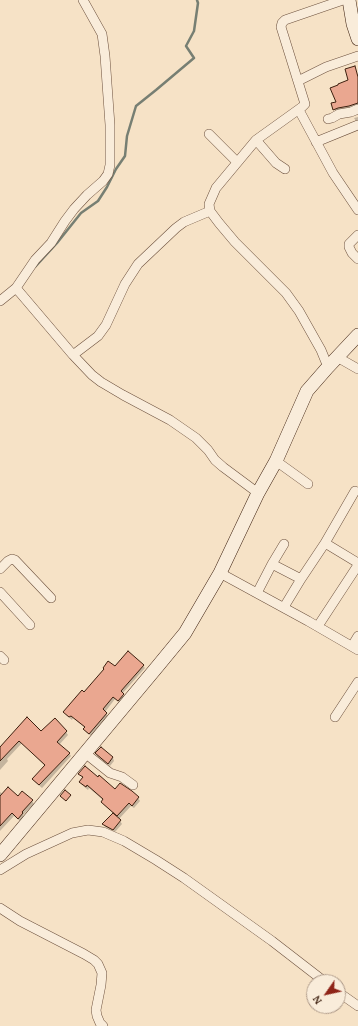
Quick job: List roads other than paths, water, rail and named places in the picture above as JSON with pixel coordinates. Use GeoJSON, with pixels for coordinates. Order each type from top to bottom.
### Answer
{"type":"FeatureCollection","features":[{"type":"Feature","properties":{"kind":"street"},"geometry":{"type":"LineString","coordinates":[[0,301],[16,288],[35,260],[51,243],[64,221],[108,174],[110,165],[110,125],[102,34],[83,0]]}},
{"type":"Feature","properties":{"kind":"street"},"geometry":{"type":"LineString","coordinates":[[328,367],[321,350],[299,311],[286,293],[236,242],[210,211],[209,204],[216,188],[256,140],[302,108],[304,104],[280,27],[281,24],[285,20],[343,0]]}},
{"type":"Feature","properties":{"kind":"street"},"geometry":{"type":"LineString","coordinates":[[349,0],[352,24],[358,39]]}},
{"type":"Feature","properties":{"kind":"street"},"geometry":{"type":"LineString","coordinates":[[298,81],[326,68],[358,56]]}},
{"type":"Feature","properties":{"kind":"street"},"geometry":{"type":"LineString","coordinates":[[328,119],[339,114],[358,109]]}},
{"type":"Feature","properties":{"kind":"street"},"geometry":{"type":"LineString","coordinates":[[298,110],[333,173],[358,210]]}},
{"type":"Feature","properties":{"kind":"street"},"geometry":{"type":"LineString","coordinates":[[316,142],[358,125]]}},
{"type":"Feature","properties":{"kind":"street"},"geometry":{"type":"LineString","coordinates":[[209,134],[237,162]]}},
{"type":"Feature","properties":{"kind":"street"},"geometry":{"type":"LineString","coordinates":[[256,140],[276,163],[285,169]]}},
{"type":"Feature","properties":{"kind":"street"},"geometry":{"type":"LineString","coordinates":[[73,355],[98,336],[106,325],[125,284],[138,264],[184,222],[210,211]]}},
{"type":"Feature","properties":{"kind":"street"},"geometry":{"type":"LineString","coordinates":[[358,235],[349,244],[349,247],[358,259]]}},
{"type":"Feature","properties":{"kind":"street"},"geometry":{"type":"LineString","coordinates":[[16,288],[92,375],[101,382],[170,420],[196,438],[208,450],[215,460],[258,493]]}},
{"type":"Feature","properties":{"kind":"street"},"geometry":{"type":"LineString","coordinates":[[0,855],[185,632],[220,573],[258,493],[276,461],[307,392],[358,335]]}},
{"type":"Feature","properties":{"kind":"street"},"geometry":{"type":"LineString","coordinates":[[337,357],[358,369]]}},
{"type":"Feature","properties":{"kind":"street"},"geometry":{"type":"LineString","coordinates":[[276,461],[308,484]]}},
{"type":"Feature","properties":{"kind":"street"},"geometry":{"type":"LineString","coordinates":[[284,607],[355,491]]}},
{"type":"Feature","properties":{"kind":"street"},"geometry":{"type":"LineString","coordinates":[[318,626],[358,564],[325,542]]}},
{"type":"Feature","properties":{"kind":"street"},"geometry":{"type":"LineString","coordinates":[[257,593],[284,544]]}},
{"type":"Feature","properties":{"kind":"street"},"geometry":{"type":"LineString","coordinates":[[0,569],[8,561],[12,559],[16,560],[51,598]]}},
{"type":"Feature","properties":{"kind":"street"},"geometry":{"type":"LineString","coordinates":[[272,564],[301,579]]}},
{"type":"Feature","properties":{"kind":"street"},"geometry":{"type":"LineString","coordinates":[[220,573],[284,607],[355,648],[358,636]]}},
{"type":"Feature","properties":{"kind":"street"},"geometry":{"type":"LineString","coordinates":[[0,592],[30,625]]}},
{"type":"Feature","properties":{"kind":"street"},"geometry":{"type":"LineString","coordinates":[[336,717],[358,682]]}},
{"type":"Feature","properties":{"kind":"street"},"geometry":{"type":"LineString","coordinates":[[85,753],[110,773],[122,777],[133,785]]}},
{"type":"Feature","properties":{"kind":"street"},"geometry":{"type":"LineString","coordinates":[[0,870],[26,854],[72,833],[88,830],[103,832],[156,860],[184,878],[272,941],[315,974]]}},
{"type":"Feature","properties":{"kind":"street"},"geometry":{"type":"LineString","coordinates":[[0,908],[20,921],[84,954],[98,964],[102,973],[96,1010],[100,1023],[103,1026]]}},
{"type":"Feature","properties":{"kind":"street"},"geometry":{"type":"LineString","coordinates":[[346,998],[358,1006]]}},
{"type":"Feature","properties":{"kind":"waterway"},"geometry":{"type":"LineString","coordinates":[[35,267],[81,213],[98,201],[107,187],[116,169],[125,156],[127,136],[136,106],[194,58],[186,46],[194,31],[198,3],[197,0]]}}]}
